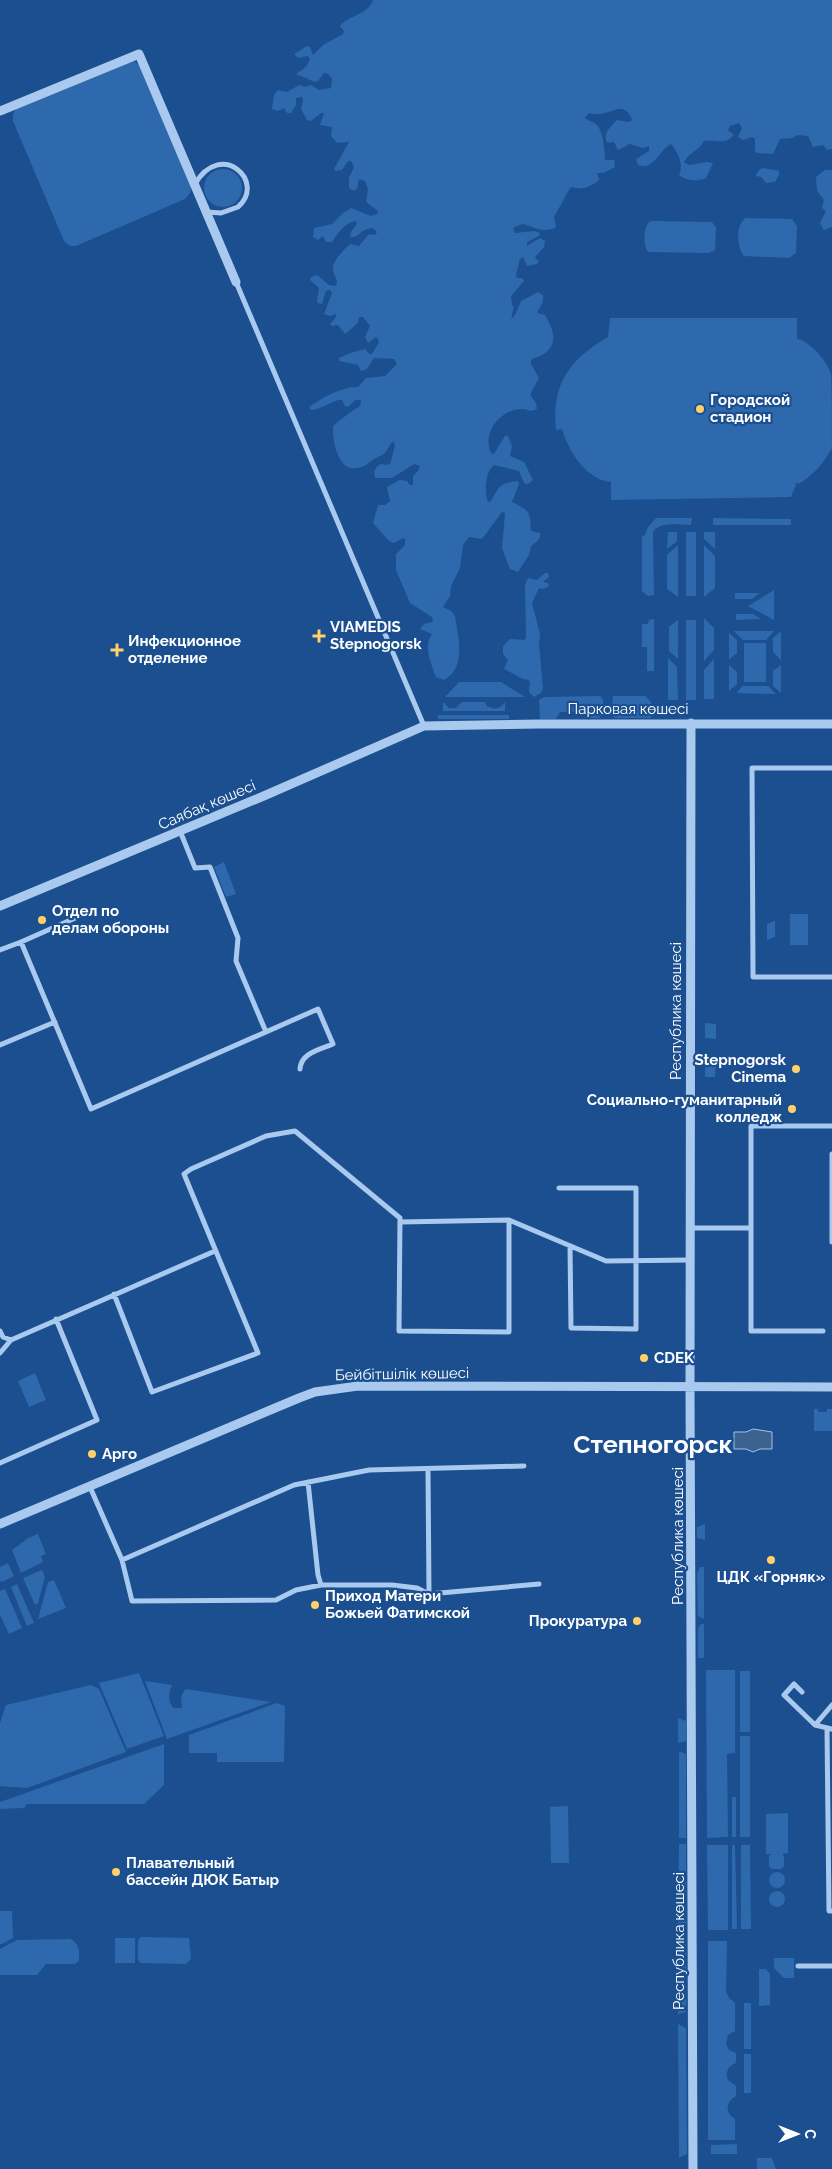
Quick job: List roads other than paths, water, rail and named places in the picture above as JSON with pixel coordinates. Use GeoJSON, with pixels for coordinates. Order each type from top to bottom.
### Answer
{"type":"FeatureCollection","features":[{"type":"Feature","properties":{"kind":"street"},"geometry":{"type":"LineString","coordinates":[[0,111],[139,54],[424,726]]}},
{"type":"Feature","properties":{"kind":"street"},"geometry":{"type":"LineString","coordinates":[[195,184],[209,168],[223,164],[237,168],[245,180],[247,194],[238,207],[221,213],[207,212]]}},
{"type":"Feature","properties":{"kind":"street","name":"Парковая көшесі"},"geometry":{"type":"LineString","coordinates":[[424,726],[691,723],[832,724]]}},
{"type":"Feature","properties":{"kind":"street","name":"Республика көшесі"},"geometry":{"type":"LineString","coordinates":[[691,723],[690,1386],[693,2169]]}},
{"type":"Feature","properties":{"kind":"street","name":"Саябақ көшесі"},"geometry":{"type":"LineString","coordinates":[[0,906],[424,726]]}},
{"type":"Feature","properties":{"kind":"street"},"geometry":{"type":"LineString","coordinates":[[832,768],[752,768],[753,977],[832,977]]}},
{"type":"Feature","properties":{"kind":"street"},"geometry":{"type":"LineString","coordinates":[[180,831],[195,868],[210,867],[238,938],[236,961],[266,1032]]}},
{"type":"Feature","properties":{"kind":"street"},"geometry":{"type":"LineString","coordinates":[[0,950],[82,915]]}},
{"type":"Feature","properties":{"kind":"street"},"geometry":{"type":"LineString","coordinates":[[20,942],[91,1109],[318,1009],[333,1044],[305,1056],[300,1062],[300,1069]]}},
{"type":"Feature","properties":{"kind":"street"},"geometry":{"type":"LineString","coordinates":[[0,1045],[55,1022]]}},
{"type":"Feature","properties":{"kind":"street"},"geometry":{"type":"LineString","coordinates":[[823,1331],[751,1331],[751,1126],[832,1126]]}},
{"type":"Feature","properties":{"kind":"street"},"geometry":{"type":"LineString","coordinates":[[114,1294],[152,1392],[258,1353],[184,1174],[191,1169],[266,1136],[295,1131],[400,1218],[399,1331],[509,1332],[509,1220]]}},
{"type":"Feature","properties":{"kind":"street"},"geometry":{"type":"LineString","coordinates":[[832,1154],[832,1242]]}},
{"type":"Feature","properties":{"kind":"street"},"geometry":{"type":"LineString","coordinates":[[559,1188],[636,1188],[636,1329],[571,1328],[570,1246]]}},
{"type":"Feature","properties":{"kind":"street"},"geometry":{"type":"LineString","coordinates":[[400,1222],[509,1220],[606,1261],[690,1260]]}},
{"type":"Feature","properties":{"kind":"street"},"geometry":{"type":"LineString","coordinates":[[690,1228],[751,1228]]}},
{"type":"Feature","properties":{"kind":"street"},"geometry":{"type":"LineString","coordinates":[[0,1352],[11,1340],[216,1251]]}},
{"type":"Feature","properties":{"kind":"street"},"geometry":{"type":"LineString","coordinates":[[0,1463],[97,1420],[56,1319]]}},
{"type":"Feature","properties":{"kind":"street"},"geometry":{"type":"LineString","coordinates":[[0,1331],[1,1336],[11,1340]]}},
{"type":"Feature","properties":{"kind":"street","name":"Бейбітшілік көшесі"},"geometry":{"type":"LineString","coordinates":[[0,1524],[298,1398],[334,1389],[358,1386],[832,1387]]}},
{"type":"Feature","properties":{"kind":"street"},"geometry":{"type":"LineString","coordinates":[[122,1560],[294,1485],[369,1470],[524,1466]]}},
{"type":"Feature","properties":{"kind":"street"},"geometry":{"type":"LineString","coordinates":[[428,1469],[429,1594]]}},
{"type":"Feature","properties":{"kind":"street"},"geometry":{"type":"LineString","coordinates":[[308,1482],[318,1575],[321,1585]]}},
{"type":"Feature","properties":{"kind":"street"},"geometry":{"type":"LineString","coordinates":[[90,1487],[122,1560],[132,1600],[276,1600],[296,1590],[321,1585],[392,1585],[417,1588],[429,1594],[539,1584]]}},
{"type":"Feature","properties":{"kind":"street"},"geometry":{"type":"LineString","coordinates":[[802,1692],[794,1684],[784,1695],[815,1725],[829,1729],[829,1911],[832,1911]]}},
{"type":"Feature","properties":{"kind":"street"},"geometry":{"type":"LineString","coordinates":[[815,1725],[832,1705]]}},
{"type":"Feature","properties":{"kind":"street"},"geometry":{"type":"LineString","coordinates":[[798,1966],[832,1966]]}},
{"type":"Feature","properties":{"kind":"place","name":"Городской стадион"},"geometry":{"type":"Point","coordinates":[700,409]}},
{"type":"Feature","properties":{"kind":"place","name":"VIAMEDIS Stepnogorsk"},"geometry":{"type":"Point","coordinates":[319,636]}},
{"type":"Feature","properties":{"kind":"place","name":"Инфекционное отделение"},"geometry":{"type":"Point","coordinates":[117,650]}},
{"type":"Feature","properties":{"kind":"place","name":"Отдел по делам обороны"},"geometry":{"type":"Point","coordinates":[42,920]}},
{"type":"Feature","properties":{"kind":"place","name":"Stepnogorsk Cinema"},"geometry":{"type":"Point","coordinates":[796,1069]}},
{"type":"Feature","properties":{"kind":"place","name":"Социально-гуманитарный колледж"},"geometry":{"type":"Point","coordinates":[792,1109]}},
{"type":"Feature","properties":{"kind":"place","name":"CDEK"},"geometry":{"type":"Point","coordinates":[644,1358]}},
{"type":"Feature","properties":{"kind":"place","name":"Арго"},"geometry":{"type":"Point","coordinates":[92,1454]}},
{"type":"Feature","properties":{"kind":"place","name":"ЦДК «Горняк»"},"geometry":{"type":"Point","coordinates":[771,1560]}},
{"type":"Feature","properties":{"kind":"place","name":"Приход Матери Божьей Фатимской"},"geometry":{"type":"Point","coordinates":[315,1605]}},
{"type":"Feature","properties":{"kind":"place","name":"Прокуратура"},"geometry":{"type":"Point","coordinates":[637,1621]}},
{"type":"Feature","properties":{"kind":"place","name":"Плавательный бассейн ДЮК Батыр"},"geometry":{"type":"Point","coordinates":[116,1872]}},
{"type":"Feature","properties":{"kind":"district","name":"Степногорск"},"geometry":{"type":"Point","coordinates":[653,1444]}}]}
